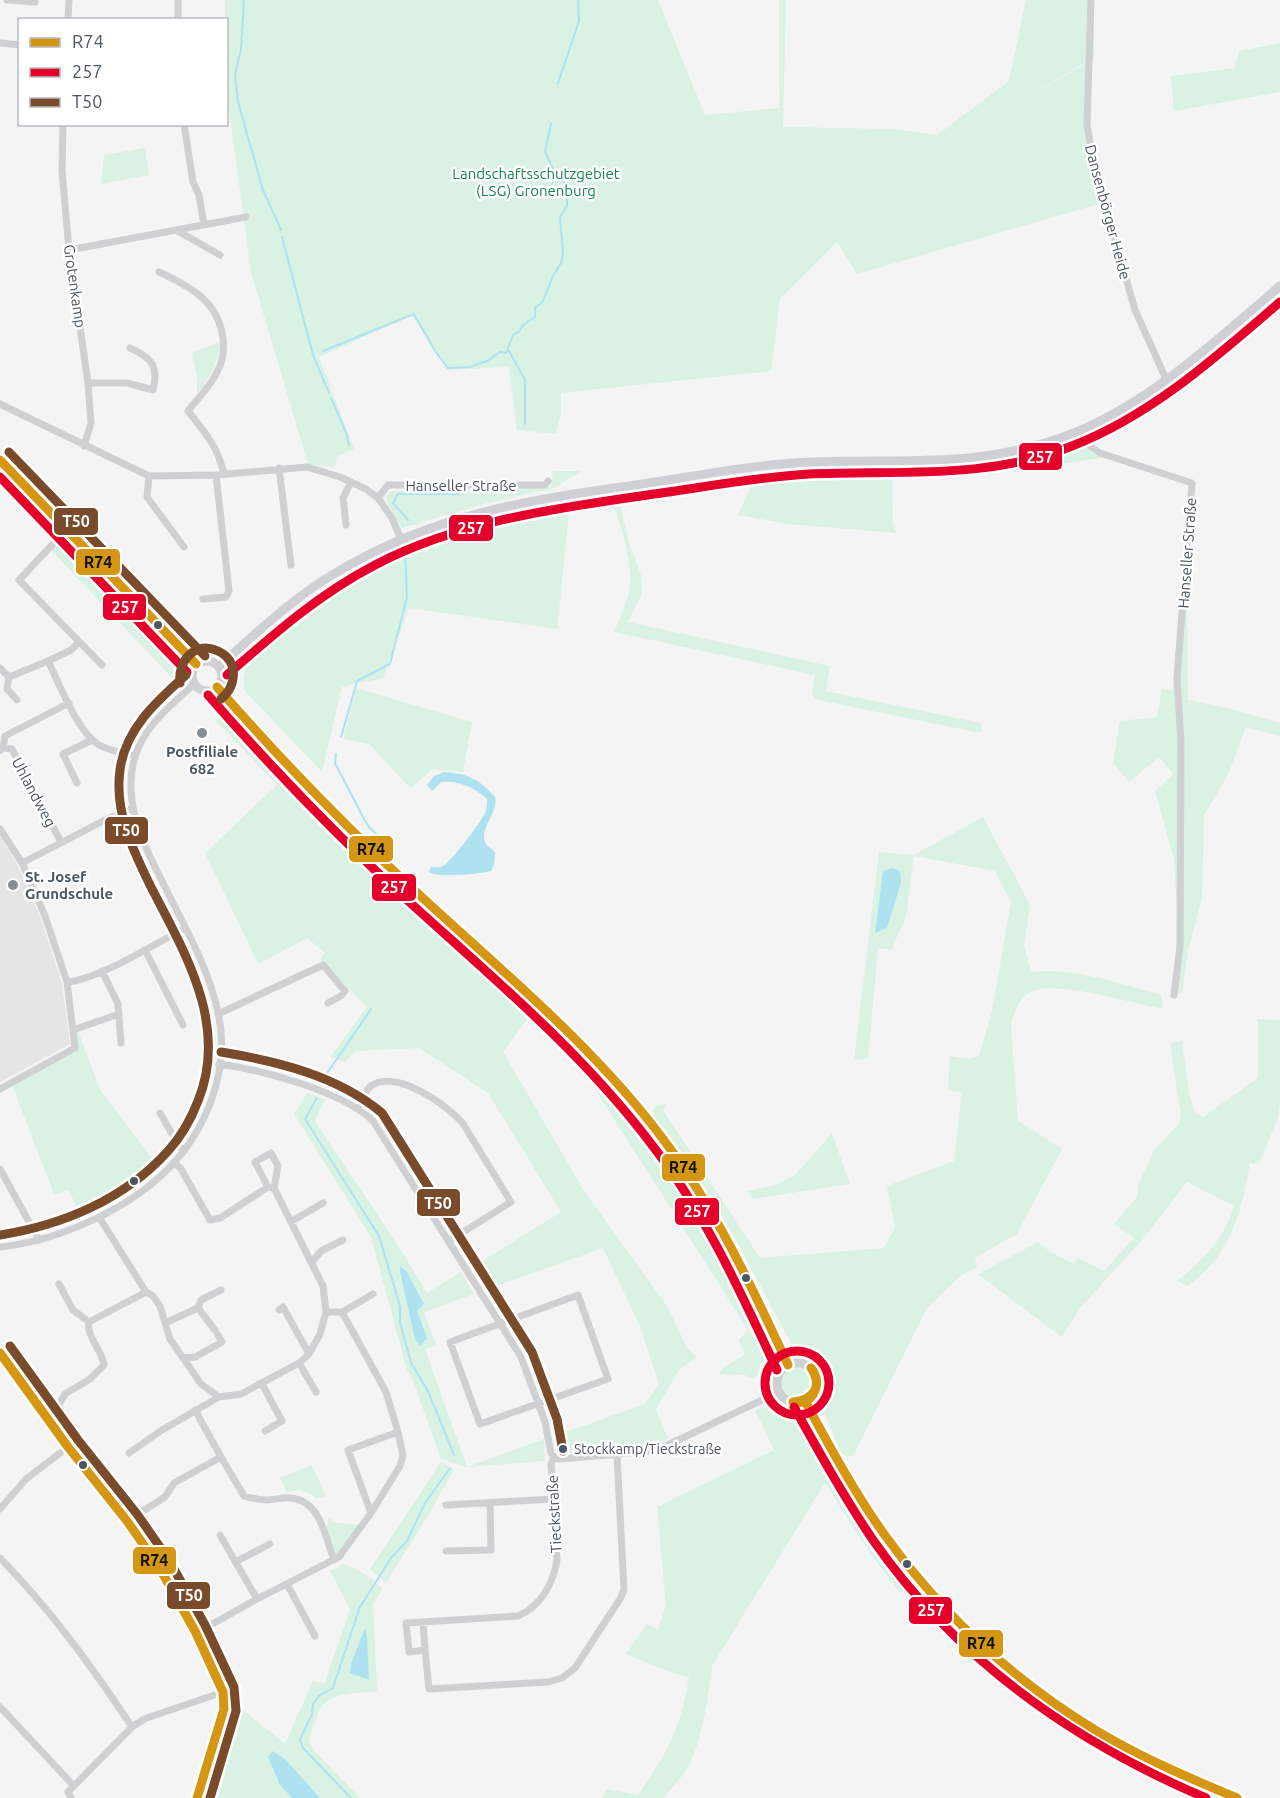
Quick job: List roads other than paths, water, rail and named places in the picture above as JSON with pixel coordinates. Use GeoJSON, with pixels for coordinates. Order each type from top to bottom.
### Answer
{"type":"FeatureCollection","features":[{"type":"Feature","properties":{"kind":"main road"},"geometry":{"type":"LineString","coordinates":[[219,666],[290,603],[334,574],[401,538],[477,512],[556,496],[780,464],[985,458],[1026,449],[1082,430],[1121,410],[1166,380],[1280,286]]}},
{"type":"Feature","properties":{"kind":"main road"},"geometry":{"type":"LineString","coordinates":[[1,464],[67,529],[196,664]]}},
{"type":"Feature","properties":{"kind":"main road"},"geometry":{"type":"LineString","coordinates":[[207,660],[219,666],[222,675],[218,687],[207,691],[197,688],[191,673],[196,664],[207,660]]}},
{"type":"Feature","properties":{"kind":"main road"},"geometry":{"type":"LineString","coordinates":[[218,687],[323,802],[546,1010],[585,1048],[641,1111],[715,1218],[747,1278],[788,1365]]}},
{"type":"Feature","properties":{"kind":"main road"},"geometry":{"type":"LineString","coordinates":[[794,1363],[807,1365],[815,1374],[817,1380],[815,1393],[805,1401],[799,1403],[787,1401],[779,1392],[777,1380],[783,1368],[788,1365],[794,1363]]}},
{"type":"Feature","properties":{"kind":"main road"},"geometry":{"type":"LineString","coordinates":[[805,1401],[837,1461],[886,1538],[935,1600],[980,1645],[1024,1682],[1088,1726],[1151,1761],[1237,1798]]}},
{"type":"Feature","properties":{"kind":"street"},"geometry":{"type":"LineString","coordinates":[[7,0],[35,2]]}},
{"type":"Feature","properties":{"kind":"street"},"geometry":{"type":"LineString","coordinates":[[68,18],[69,0]]}},
{"type":"Feature","properties":{"kind":"street"},"geometry":{"type":"LineString","coordinates":[[178,0],[178,18]]}},
{"type":"Feature","properties":{"kind":"street","name":"Dansenbörger Heide"},"geometry":{"type":"LineString","coordinates":[[1091,0],[1087,124],[1094,164],[1135,310],[1166,380]]}},
{"type":"Feature","properties":{"kind":"street"},"geometry":{"type":"LineString","coordinates":[[0,43],[18,45]]}},
{"type":"Feature","properties":{"kind":"street","name":"Grotenkamp"},"geometry":{"type":"LineString","coordinates":[[63,126],[62,171],[69,250],[88,383],[91,423],[84,446]]}},
{"type":"Feature","properties":{"kind":"street"},"geometry":{"type":"LineString","coordinates":[[184,126],[193,182],[199,195],[204,225]]}},
{"type":"Feature","properties":{"kind":"street"},"geometry":{"type":"LineString","coordinates":[[69,250],[246,217]]}},
{"type":"Feature","properties":{"kind":"street"},"geometry":{"type":"LineString","coordinates":[[176,230],[220,255]]}},
{"type":"Feature","properties":{"kind":"street"},"geometry":{"type":"LineString","coordinates":[[159,272],[187,285],[210,304],[221,325],[224,347],[218,371],[188,411],[220,455],[229,591],[226,597],[202,599]]}},
{"type":"Feature","properties":{"kind":"street"},"geometry":{"type":"LineString","coordinates":[[88,383],[127,383],[153,390],[157,376],[153,365],[142,353],[130,348]]}},
{"type":"Feature","properties":{"kind":"street"},"geometry":{"type":"LineString","coordinates":[[0,404],[149,476],[220,474],[307,467],[351,482],[378,498],[392,518],[401,538]]}},
{"type":"Feature","properties":{"kind":"street","name":"Hanseller Straße"},"geometry":{"type":"LineString","coordinates":[[1082,430],[1089,445],[1100,453],[1192,483],[1177,678],[1181,742],[1180,935],[1174,995]]}},
{"type":"Feature","properties":{"kind":"street"},"geometry":{"type":"LineString","coordinates":[[279,468],[291,565]]}},
{"type":"Feature","properties":{"kind":"street"},"geometry":{"type":"LineString","coordinates":[[149,476],[147,497],[184,547]]}},
{"type":"Feature","properties":{"kind":"street","name":"Hanseller Straße"},"geometry":{"type":"LineString","coordinates":[[378,498],[387,485],[545,485],[548,481]]}},
{"type":"Feature","properties":{"kind":"street"},"geometry":{"type":"LineString","coordinates":[[346,525],[343,498],[351,482]]}},
{"type":"Feature","properties":{"kind":"street"},"geometry":{"type":"LineString","coordinates":[[67,529],[19,580],[102,665]]}},
{"type":"Feature","properties":{"kind":"street"},"geometry":{"type":"LineString","coordinates":[[9,678],[71,650],[79,642]]}},
{"type":"Feature","properties":{"kind":"street"},"geometry":{"type":"LineString","coordinates":[[48,661],[80,726],[92,740],[107,749],[135,756]]}},
{"type":"Feature","properties":{"kind":"street"},"geometry":{"type":"LineString","coordinates":[[0,668],[9,678]]}},
{"type":"Feature","properties":{"kind":"street"},"geometry":{"type":"LineString","coordinates":[[9,678],[7,689],[17,700]]}},
{"type":"Feature","properties":{"kind":"street"},"geometry":{"type":"LineString","coordinates":[[0,1247],[39,1239],[99,1217],[142,1191],[184,1150],[202,1122],[211,1101],[221,1047],[218,1014],[207,977],[152,860],[132,808],[131,787],[135,756],[143,736],[152,723],[194,684]]}},
{"type":"Feature","properties":{"kind":"street"},"geometry":{"type":"LineString","coordinates":[[2,749],[5,736],[69,704]]}},
{"type":"Feature","properties":{"kind":"street"},"geometry":{"type":"LineString","coordinates":[[77,783],[63,754],[92,740]]}},
{"type":"Feature","properties":{"kind":"street","name":"Uhlandweg"},"geometry":{"type":"LineString","coordinates":[[2,749],[12,749],[61,842]]}},
{"type":"Feature","properties":{"kind":"street","name":"Uhlandweg"},"geometry":{"type":"LineString","coordinates":[[22,863],[132,808]]}},
{"type":"Feature","properties":{"kind":"street"},"geometry":{"type":"LineString","coordinates":[[0,829],[22,863],[45,916],[67,982],[75,1048],[0,1089]]}},
{"type":"Feature","properties":{"kind":"street"},"geometry":{"type":"LineString","coordinates":[[67,982],[102,971],[185,928]]}},
{"type":"Feature","properties":{"kind":"street"},"geometry":{"type":"LineString","coordinates":[[145,950],[183,1024]]}},
{"type":"Feature","properties":{"kind":"street"},"geometry":{"type":"LineString","coordinates":[[218,1014],[323,965],[345,991],[328,1003]]}},
{"type":"Feature","properties":{"kind":"street"},"geometry":{"type":"LineString","coordinates":[[102,971],[118,1004],[121,1043]]}},
{"type":"Feature","properties":{"kind":"street"},"geometry":{"type":"LineString","coordinates":[[73,1030],[119,1014]]}},
{"type":"Feature","properties":{"kind":"street","name":"Tieckstraße"},"geometry":{"type":"LineString","coordinates":[[219,1064],[304,1085],[358,1108],[373,1120],[525,1365],[546,1422],[551,1453],[554,1457],[551,1464],[557,1560],[554,1575],[539,1601],[529,1611],[518,1616],[423,1622]]}},
{"type":"Feature","properties":{"kind":"street"},"geometry":{"type":"LineString","coordinates":[[358,1108],[369,1087],[374,1083],[401,1082],[422,1092],[452,1112],[462,1122],[511,1202],[449,1241]]}},
{"type":"Feature","properties":{"kind":"street"},"geometry":{"type":"LineString","coordinates":[[160,1113],[179,1146],[184,1150]]}},
{"type":"Feature","properties":{"kind":"street"},"geometry":{"type":"LineString","coordinates":[[129,1452],[219,1397],[241,1394],[299,1363],[309,1354],[320,1334],[326,1312],[323,1286],[292,1221],[271,1187],[220,1218],[210,1221],[181,1169],[174,1162]]}},
{"type":"Feature","properties":{"kind":"street"},"geometry":{"type":"LineString","coordinates":[[0,1169],[39,1239]]}},
{"type":"Feature","properties":{"kind":"street"},"geometry":{"type":"LineString","coordinates":[[292,1221],[323,1203]]}},
{"type":"Feature","properties":{"kind":"street"},"geometry":{"type":"LineString","coordinates":[[99,1217],[146,1292],[153,1296],[160,1306],[170,1339],[201,1384],[219,1397]]}},
{"type":"Feature","properties":{"kind":"street"},"geometry":{"type":"LineString","coordinates":[[312,1262],[321,1251],[344,1240]]}},
{"type":"Feature","properties":{"kind":"street"},"geometry":{"type":"LineString","coordinates":[[60,1284],[73,1310],[89,1322]]}},
{"type":"Feature","properties":{"kind":"street"},"geometry":{"type":"LineString","coordinates":[[165,1323],[198,1308],[201,1300],[221,1290]]}},
{"type":"Feature","properties":{"kind":"street"},"geometry":{"type":"LineString","coordinates":[[89,1322],[146,1292]]}},
{"type":"Feature","properties":{"kind":"street"},"geometry":{"type":"LineString","coordinates":[[326,1312],[342,1312],[373,1294]]}},
{"type":"Feature","properties":{"kind":"street"},"geometry":{"type":"LineString","coordinates":[[578,1295],[608,1379],[480,1425],[450,1342],[499,1323],[578,1295]]}},
{"type":"Feature","properties":{"kind":"street"},"geometry":{"type":"LineString","coordinates":[[279,1310],[283,1307],[309,1354]]}},
{"type":"Feature","properties":{"kind":"street"},"geometry":{"type":"LineString","coordinates":[[183,1358],[195,1357],[222,1342],[198,1308]]}},
{"type":"Feature","properties":{"kind":"street"},"geometry":{"type":"LineString","coordinates":[[195,1631],[209,1626],[339,1557],[352,1542],[400,1466],[403,1456],[386,1392],[342,1312]]}},
{"type":"Feature","properties":{"kind":"street"},"geometry":{"type":"LineString","coordinates":[[46,1417],[59,1405],[65,1394],[90,1379],[104,1365],[102,1355],[88,1329],[89,1322]]}},
{"type":"Feature","properties":{"kind":"street"},"geometry":{"type":"LineString","coordinates":[[0,1353],[159,1567],[195,1631],[223,1692],[224,1708],[198,1798]]}},
{"type":"Feature","properties":{"kind":"street"},"geometry":{"type":"LineString","coordinates":[[299,1363],[316,1392]]}},
{"type":"Feature","properties":{"kind":"street"},"geometry":{"type":"LineString","coordinates":[[262,1384],[282,1422],[265,1431]]}},
{"type":"Feature","properties":{"kind":"street"},"geometry":{"type":"LineString","coordinates":[[554,1457],[560,1459],[655,1451],[779,1392]]}},
{"type":"Feature","properties":{"kind":"street"},"geometry":{"type":"LineString","coordinates":[[195,1410],[244,1496],[265,1500],[291,1498],[303,1501],[322,1524],[334,1560]]}},
{"type":"Feature","properties":{"kind":"street"},"geometry":{"type":"LineString","coordinates":[[371,1513],[348,1450],[398,1432]]}},
{"type":"Feature","properties":{"kind":"street"},"geometry":{"type":"LineString","coordinates":[[0,1509],[26,1479],[68,1447]]}},
{"type":"Feature","properties":{"kind":"street"},"geometry":{"type":"LineString","coordinates":[[425,1650],[409,1652],[406,1623],[423,1622],[429,1689],[548,1682],[562,1678],[575,1668],[624,1590],[617,1455]]}},
{"type":"Feature","properties":{"kind":"street"},"geometry":{"type":"LineString","coordinates":[[127,1521],[165,1497],[174,1483],[221,1457]]}},
{"type":"Feature","properties":{"kind":"street"},"geometry":{"type":"LineString","coordinates":[[446,1505],[553,1498]]}},
{"type":"Feature","properties":{"kind":"street"},"geometry":{"type":"LineString","coordinates":[[446,1551],[491,1550],[490,1503]]}},
{"type":"Feature","properties":{"kind":"street"},"geometry":{"type":"LineString","coordinates":[[220,1535],[257,1599]]}},
{"type":"Feature","properties":{"kind":"street"},"geometry":{"type":"LineString","coordinates":[[235,1562],[270,1544]]}},
{"type":"Feature","properties":{"kind":"street"},"geometry":{"type":"LineString","coordinates":[[0,1558],[29,1588],[84,1655],[132,1727]]}},
{"type":"Feature","properties":{"kind":"street"},"geometry":{"type":"LineString","coordinates":[[287,1584],[315,1636]]}},
{"type":"Feature","properties":{"kind":"street"},"geometry":{"type":"LineString","coordinates":[[71,1798],[68,1792],[73,1785],[132,1727],[144,1719],[223,1692]]}},
{"type":"Feature","properties":{"kind":"street"},"geometry":{"type":"LineString","coordinates":[[0,1707],[73,1785]]}},
{"type":"Feature","properties":{"kind":"water"},"geometry":{"type":"Polygon","coordinates":[[[444,772],[472,778],[495,797],[494,808],[484,837],[488,847],[495,852],[491,871],[449,875],[429,872],[431,867],[441,867],[451,859],[478,825],[487,808],[487,799],[460,783],[441,782],[432,791],[427,785],[434,776],[444,772]]]}},
{"type":"Feature","properties":{"kind":"water"},"geometry":{"type":"Polygon","coordinates":[[[893,868],[900,871],[901,883],[887,928],[875,933],[883,871],[893,868]]]}},
{"type":"Feature","properties":{"kind":"water"},"geometry":{"type":"Polygon","coordinates":[[[400,1266],[407,1272],[424,1304],[417,1311],[427,1338],[420,1346],[415,1339],[400,1266]]]}},
{"type":"Feature","properties":{"kind":"water"},"geometry":{"type":"Polygon","coordinates":[[[365,1628],[369,1680],[350,1673],[351,1664],[365,1628]]]}},
{"type":"Feature","properties":{"kind":"water"},"geometry":{"type":"Polygon","coordinates":[[[273,1751],[286,1760],[320,1798],[292,1798],[280,1785],[268,1757],[273,1751]]]}},
{"type":"Feature","properties":{"kind":"waterway"},"geometry":{"type":"LineString","coordinates":[[244,0],[241,50],[235,74],[238,102],[263,190],[281,230]]}},
{"type":"Feature","properties":{"kind":"waterway"},"geometry":{"type":"LineString","coordinates":[[558,83],[579,21],[578,0]]}},
{"type":"Feature","properties":{"kind":"waterway"},"geometry":{"type":"LineString","coordinates":[[323,351],[414,314],[435,351],[448,368],[470,367],[487,361],[500,352],[506,353],[513,335],[535,317],[535,308],[543,301],[563,254],[560,217],[567,206],[567,197],[565,185],[555,172],[545,152],[551,124]]}},
{"type":"Feature","properties":{"kind":"waterway"},"geometry":{"type":"LineString","coordinates":[[282,237],[313,355],[329,393]]}},
{"type":"Feature","properties":{"kind":"waterway"},"geometry":{"type":"LineString","coordinates":[[509,351],[525,380],[525,424]]}},
{"type":"Feature","properties":{"kind":"waterway"},"geometry":{"type":"LineString","coordinates":[[331,398],[349,445]]}},
{"type":"Feature","properties":{"kind":"waterway"},"geometry":{"type":"LineString","coordinates":[[408,520],[393,503],[398,494],[459,494]]}},
{"type":"Feature","properties":{"kind":"waterway"},"geometry":{"type":"LineString","coordinates":[[341,737],[357,681],[390,664],[407,597],[405,551]]}},
{"type":"Feature","properties":{"kind":"waterway"},"geometry":{"type":"LineString","coordinates":[[336,754],[335,763],[364,819],[387,845]]}},
{"type":"Feature","properties":{"kind":"waterway"},"geometry":{"type":"LineString","coordinates":[[322,1085],[325,1076],[371,1009]]}},
{"type":"Feature","properties":{"kind":"waterway"},"geometry":{"type":"LineString","coordinates":[[317,1098],[305,1119],[379,1236],[400,1306],[400,1322],[411,1363],[428,1391],[454,1455]]}},
{"type":"Feature","properties":{"kind":"waterway"},"geometry":{"type":"LineString","coordinates":[[351,1798],[303,1748],[300,1740],[312,1714],[313,1704],[319,1696],[333,1688],[360,1607],[391,1558],[407,1541],[425,1503],[450,1468]]}},
{"type":"Feature","properties":{"kind":"place","name":"Postfiliale 682"},"geometry":{"type":"Point","coordinates":[202,733]}},
{"type":"Feature","properties":{"kind":"place","name":"St. Josef Grundschule"},"geometry":{"type":"Point","coordinates":[13,885]}},
{"type":"Feature","properties":{"kind":"place","name":"Stockkamp/Tieckstraße"},"geometry":{"type":"Point","coordinates":[563,1449]}},
{"type":"Feature","properties":{"kind":"park label","name":"Landschaftsschutzgebiet (LSG) Gronenburg"},"geometry":{"type":"Point","coordinates":[536,182]}}]}
